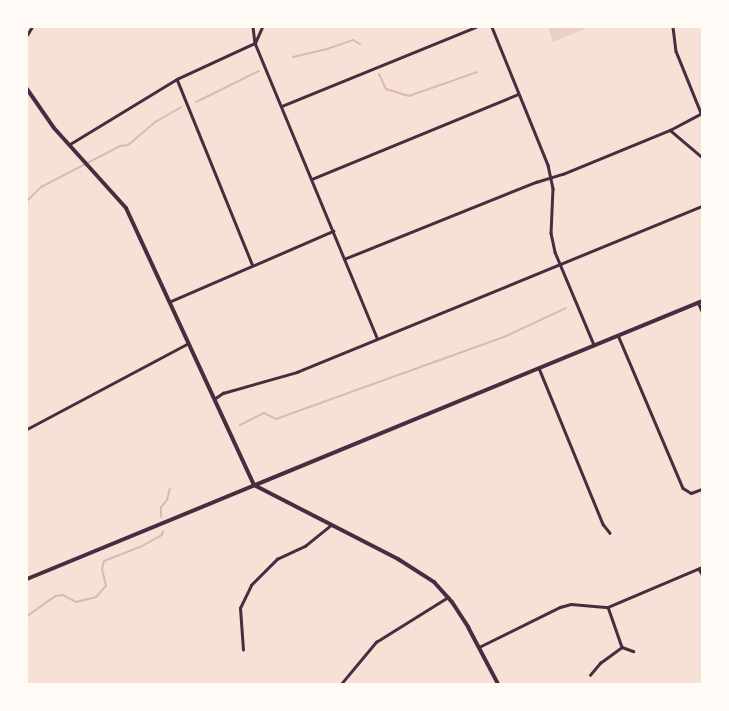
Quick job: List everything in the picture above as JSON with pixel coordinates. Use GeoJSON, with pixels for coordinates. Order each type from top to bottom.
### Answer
{"type":"FeatureCollection","features":[{"type":"Feature","properties":{"kind":"main road"},"geometry":{"type":"LineString","coordinates":[[27,89],[40,110],[126,208],[187,344],[254,485],[415,568],[448,597],[479,648],[498,684]]}},
{"type":"Feature","properties":{"kind":"main road"},"geometry":{"type":"LineString","coordinates":[[27,579],[700,302]]}},
{"type":"Feature","properties":{"kind":"street"},"geometry":{"type":"LineString","coordinates":[[27,35],[32,27]]}},
{"type":"Feature","properties":{"kind":"street"},"geometry":{"type":"LineString","coordinates":[[253,27],[255,43],[377,338]]}},
{"type":"Feature","properties":{"kind":"street"},"geometry":{"type":"LineString","coordinates":[[70,144],[177,79],[255,43],[262,27]]}},
{"type":"Feature","properties":{"kind":"street"},"geometry":{"type":"LineString","coordinates":[[282,106],[476,27]]}},
{"type":"Feature","properties":{"kind":"street"},"geometry":{"type":"LineString","coordinates":[[492,27],[552,177],[551,233],[559,265],[594,345]]}},
{"type":"Feature","properties":{"kind":"street"},"geometry":{"type":"LineString","coordinates":[[344,259],[670,130],[702,113],[676,50],[673,27]]}},
{"type":"Feature","properties":{"kind":"street"},"geometry":{"type":"LineString","coordinates":[[177,79],[252,264]]}},
{"type":"Feature","properties":{"kind":"street"},"geometry":{"type":"LineString","coordinates":[[312,179],[518,94]]}},
{"type":"Feature","properties":{"kind":"street"},"geometry":{"type":"LineString","coordinates":[[670,130],[702,157]]}},
{"type":"Feature","properties":{"kind":"street"},"geometry":{"type":"LineString","coordinates":[[213,400],[224,393],[297,372],[702,206]]}},
{"type":"Feature","properties":{"kind":"street"},"geometry":{"type":"LineString","coordinates":[[168,302],[252,264],[333,231]]}},
{"type":"Feature","properties":{"kind":"street"},"geometry":{"type":"LineString","coordinates":[[700,302],[702,311]]}},
{"type":"Feature","properties":{"kind":"street"},"geometry":{"type":"LineString","coordinates":[[618,336],[683,488],[691,493],[702,489]]}},
{"type":"Feature","properties":{"kind":"street"},"geometry":{"type":"LineString","coordinates":[[27,429],[187,344]]}},
{"type":"Feature","properties":{"kind":"street"},"geometry":{"type":"LineString","coordinates":[[539,368],[603,524],[610,533]]}},
{"type":"Feature","properties":{"kind":"street"},"geometry":{"type":"LineString","coordinates":[[243,650],[240,608],[251,585],[277,559],[305,546],[331,525]]}},
{"type":"Feature","properties":{"kind":"street"},"geometry":{"type":"LineString","coordinates":[[479,648],[560,607],[572,604],[608,607],[701,568],[702,574]]}},
{"type":"Feature","properties":{"kind":"street"},"geometry":{"type":"LineString","coordinates":[[341,684],[376,642],[448,597]]}},
{"type":"Feature","properties":{"kind":"street"},"geometry":{"type":"LineString","coordinates":[[608,607],[622,647]]}},
{"type":"Feature","properties":{"kind":"street"},"geometry":{"type":"LineString","coordinates":[[622,647],[633,651]]}},
{"type":"Feature","properties":{"kind":"street"},"geometry":{"type":"LineString","coordinates":[[590,675],[600,663],[622,647]]}},
{"type":"Feature","properties":{"kind":"shaded area"},"geometry":{"type":"Polygon","coordinates":[[[548,27],[589,27],[553,42],[548,27]]]}},
{"type":"Feature","properties":{"kind":"waterway"},"geometry":{"type":"LineString","coordinates":[[293,57],[324,50],[353,40],[360,44]]}},
{"type":"Feature","properties":{"kind":"waterway"},"geometry":{"type":"LineString","coordinates":[[196,102],[259,71]]}},
{"type":"Feature","properties":{"kind":"waterway"},"geometry":{"type":"LineString","coordinates":[[379,74],[386,89],[409,96],[477,72]]}},
{"type":"Feature","properties":{"kind":"waterway"},"geometry":{"type":"LineString","coordinates":[[27,201],[41,187],[120,146],[128,145],[157,121],[181,107]]}},
{"type":"Feature","properties":{"kind":"waterway"},"geometry":{"type":"LineString","coordinates":[[240,425],[264,413],[276,419],[506,336],[566,308]]}},
{"type":"Feature","properties":{"kind":"waterway"},"geometry":{"type":"LineString","coordinates":[[161,517],[161,507],[167,500],[170,488]]}},
{"type":"Feature","properties":{"kind":"waterway"},"geometry":{"type":"LineString","coordinates":[[27,616],[56,596],[63,595],[76,602],[96,597],[106,586],[102,569],[104,561],[142,546],[162,535],[163,531]]}}]}
